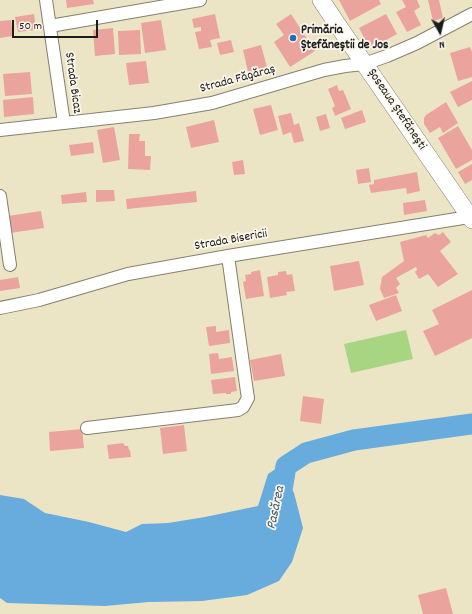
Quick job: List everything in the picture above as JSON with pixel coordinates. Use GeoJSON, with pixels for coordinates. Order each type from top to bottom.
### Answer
{"type":"FeatureCollection","features":[{"type":"Feature","properties":{"kind":"main road","name":"Șoseaua Ștefănești"},"geometry":{"type":"LineString","coordinates":[[321,0],[471,218]]}},
{"type":"Feature","properties":{"kind":"street","name":"Strada Bicaz"},"geometry":{"type":"LineString","coordinates":[[46,0],[64,123]]}},
{"type":"Feature","properties":{"kind":"street"},"geometry":{"type":"LineString","coordinates":[[50,26],[200,0]]}},
{"type":"Feature","properties":{"kind":"street","name":"Strada Făgăraș"},"geometry":{"type":"LineString","coordinates":[[0,130],[154,113],[212,102],[324,70],[364,64],[417,43],[472,14]]}},
{"type":"Feature","properties":{"kind":"street"},"geometry":{"type":"LineString","coordinates":[[0,196],[10,265]]}},
{"type":"Feature","properties":{"kind":"street","name":"Strada Bisericii"},"geometry":{"type":"LineString","coordinates":[[0,308],[39,300],[128,274],[228,256],[471,218]]}},
{"type":"Feature","properties":{"kind":"street"},"geometry":{"type":"LineString","coordinates":[[87,428],[238,410],[243,407],[248,398],[228,256]]}},
{"type":"Feature","properties":{"kind":"green space"},"geometry":{"type":"Polygon","coordinates":[[[406,330],[413,359],[351,373],[344,344],[406,330]]]}},
{"type":"Feature","properties":{"kind":"water"},"geometry":{"type":"Polygon","coordinates":[[[280,466],[294,493],[303,528],[292,562],[279,581],[247,595],[202,601],[149,602],[105,606],[7,603],[0,598],[0,495],[24,499],[45,513],[89,522],[126,532],[142,524],[168,523],[258,506],[268,474],[280,466]]]}},
{"type":"Feature","properties":{"kind":"building"},"geometry":{"type":"Polygon","coordinates":[[[66,0],[93,0],[94,4],[67,8],[66,0]]]}},
{"type":"Feature","properties":{"kind":"building"},"geometry":{"type":"Polygon","coordinates":[[[339,0],[379,0],[381,4],[350,21],[339,0]]]}},
{"type":"Feature","properties":{"kind":"building"},"geometry":{"type":"Polygon","coordinates":[[[402,0],[417,0],[420,7],[414,11],[421,25],[407,32],[396,12],[406,7],[402,0]]]}},
{"type":"Feature","properties":{"kind":"building"},"geometry":{"type":"Polygon","coordinates":[[[428,0],[439,0],[443,18],[433,21],[428,0]]]}},
{"type":"Feature","properties":{"kind":"building"},"geometry":{"type":"Polygon","coordinates":[[[34,14],[36,30],[18,32],[15,17],[34,14]]]}},
{"type":"Feature","properties":{"kind":"building"},"geometry":{"type":"Polygon","coordinates":[[[215,14],[220,38],[210,40],[212,47],[199,49],[195,32],[201,31],[201,27],[194,28],[192,19],[215,14]]]}},
{"type":"Feature","properties":{"kind":"building","name":"Primăria Ștefăneștii de Jos"},"geometry":{"type":"Polygon","coordinates":[[[291,14],[315,51],[290,67],[274,42],[284,35],[276,24],[291,14]]]}},
{"type":"Feature","properties":{"kind":"building"},"geometry":{"type":"Polygon","coordinates":[[[386,14],[397,34],[370,49],[359,28],[386,14]]]}},
{"type":"Feature","properties":{"kind":"building"},"geometry":{"type":"Polygon","coordinates":[[[11,20],[13,36],[0,38],[0,21],[11,20]]]}},
{"type":"Feature","properties":{"kind":"building"},"geometry":{"type":"Polygon","coordinates":[[[161,20],[166,50],[145,53],[141,23],[161,20]]]}},
{"type":"Feature","properties":{"kind":"building"},"geometry":{"type":"Polygon","coordinates":[[[113,28],[115,54],[95,56],[93,30],[113,28]]]}},
{"type":"Feature","properties":{"kind":"building"},"geometry":{"type":"Polygon","coordinates":[[[140,30],[141,54],[119,55],[118,31],[140,30]]]}},
{"type":"Feature","properties":{"kind":"building"},"geometry":{"type":"Polygon","coordinates":[[[231,40],[234,52],[220,55],[217,43],[231,40]]]}},
{"type":"Feature","properties":{"kind":"building"},"geometry":{"type":"Polygon","coordinates":[[[261,45],[268,71],[249,76],[243,50],[261,45]]]}},
{"type":"Feature","properties":{"kind":"building"},"geometry":{"type":"Polygon","coordinates":[[[470,47],[472,52],[472,77],[458,81],[450,53],[470,47]]]}},
{"type":"Feature","properties":{"kind":"building"},"geometry":{"type":"Polygon","coordinates":[[[146,61],[149,83],[129,85],[126,63],[146,61]]]}},
{"type":"Feature","properties":{"kind":"building"},"geometry":{"type":"Polygon","coordinates":[[[30,72],[32,94],[5,96],[3,74],[30,72]]]}},
{"type":"Feature","properties":{"kind":"building"},"geometry":{"type":"Polygon","coordinates":[[[472,81],[472,100],[458,107],[450,92],[472,81]]]}},
{"type":"Feature","properties":{"kind":"building"},"geometry":{"type":"Polygon","coordinates":[[[337,85],[339,91],[343,90],[351,109],[335,116],[332,108],[335,106],[328,89],[337,85]]]}},
{"type":"Feature","properties":{"kind":"building"},"geometry":{"type":"Polygon","coordinates":[[[33,97],[34,114],[4,117],[3,100],[33,97]]]}},
{"type":"Feature","properties":{"kind":"building"},"geometry":{"type":"Polygon","coordinates":[[[446,102],[458,123],[443,133],[440,127],[430,133],[424,124],[424,118],[426,115],[446,102]]]}},
{"type":"Feature","properties":{"kind":"building"},"geometry":{"type":"Polygon","coordinates":[[[271,105],[278,130],[260,135],[253,109],[271,105]]]}},
{"type":"Feature","properties":{"kind":"building"},"geometry":{"type":"Polygon","coordinates":[[[362,110],[366,122],[345,129],[341,118],[362,110]]]}},
{"type":"Feature","properties":{"kind":"building"},"geometry":{"type":"Polygon","coordinates":[[[291,113],[294,125],[299,123],[304,141],[294,143],[291,132],[283,135],[278,116],[291,113]]]}},
{"type":"Feature","properties":{"kind":"building"},"geometry":{"type":"Polygon","coordinates":[[[326,114],[330,128],[320,131],[316,117],[326,114]]]}},
{"type":"Feature","properties":{"kind":"building"},"geometry":{"type":"Polygon","coordinates":[[[214,120],[219,142],[191,148],[186,127],[214,120]]]}},
{"type":"Feature","properties":{"kind":"building"},"geometry":{"type":"Polygon","coordinates":[[[458,126],[472,150],[472,160],[456,169],[438,138],[458,126]]]}},
{"type":"Feature","properties":{"kind":"building"},"geometry":{"type":"Polygon","coordinates":[[[114,127],[120,160],[103,163],[97,130],[114,127]]]}},
{"type":"Feature","properties":{"kind":"building"},"geometry":{"type":"Polygon","coordinates":[[[129,134],[140,134],[139,141],[145,141],[145,156],[151,156],[150,170],[128,169],[129,134]]]}},
{"type":"Feature","properties":{"kind":"building"},"geometry":{"type":"Polygon","coordinates":[[[93,142],[94,153],[71,156],[69,145],[93,142]]]}},
{"type":"Feature","properties":{"kind":"building"},"geometry":{"type":"Polygon","coordinates":[[[243,160],[245,174],[234,175],[232,162],[243,160]]]}},
{"type":"Feature","properties":{"kind":"building"},"geometry":{"type":"Polygon","coordinates":[[[472,164],[472,180],[465,184],[458,172],[472,164]]]}},
{"type":"Feature","properties":{"kind":"building"},"geometry":{"type":"Polygon","coordinates":[[[369,168],[371,182],[358,184],[356,170],[369,168]]]}},
{"type":"Feature","properties":{"kind":"building"},"geometry":{"type":"Polygon","coordinates":[[[417,172],[420,191],[407,194],[406,188],[371,193],[369,185],[374,184],[374,180],[417,172]]]}},
{"type":"Feature","properties":{"kind":"building"},"geometry":{"type":"Polygon","coordinates":[[[96,190],[114,190],[115,201],[96,202],[96,190]]]}},
{"type":"Feature","properties":{"kind":"building"},"geometry":{"type":"Polygon","coordinates":[[[196,191],[197,202],[127,209],[126,199],[196,191]]]}},
{"type":"Feature","properties":{"kind":"building"},"geometry":{"type":"Polygon","coordinates":[[[86,192],[87,202],[62,204],[61,195],[86,192]]]}},
{"type":"Feature","properties":{"kind":"building"},"geometry":{"type":"Polygon","coordinates":[[[425,200],[427,211],[404,215],[403,203],[425,200]]]}},
{"type":"Feature","properties":{"kind":"building"},"geometry":{"type":"Polygon","coordinates":[[[41,211],[44,228],[10,233],[8,216],[41,211]]]}},
{"type":"Feature","properties":{"kind":"building"},"geometry":{"type":"Polygon","coordinates":[[[443,232],[451,242],[440,251],[458,274],[438,287],[428,274],[419,279],[415,272],[417,270],[416,267],[396,278],[400,284],[396,288],[399,293],[384,298],[380,289],[382,277],[404,261],[400,242],[426,235],[428,238],[435,233],[439,235],[443,232]]]}},
{"type":"Feature","properties":{"kind":"building"},"geometry":{"type":"Polygon","coordinates":[[[359,261],[364,285],[334,291],[330,266],[359,261]]]}},
{"type":"Feature","properties":{"kind":"building"},"geometry":{"type":"Polygon","coordinates":[[[260,270],[264,296],[246,299],[243,282],[246,281],[245,275],[260,270]]]}},
{"type":"Feature","properties":{"kind":"building"},"geometry":{"type":"Polygon","coordinates":[[[286,271],[287,275],[292,274],[295,291],[286,292],[287,295],[270,298],[267,277],[278,275],[278,272],[286,271]]]}},
{"type":"Feature","properties":{"kind":"building"},"geometry":{"type":"Polygon","coordinates":[[[18,277],[20,288],[0,291],[0,280],[18,277]]]}},
{"type":"Feature","properties":{"kind":"building"},"geometry":{"type":"Polygon","coordinates":[[[472,290],[472,338],[435,356],[423,331],[439,324],[432,310],[472,290]]]}},
{"type":"Feature","properties":{"kind":"building"},"geometry":{"type":"Polygon","coordinates":[[[396,295],[402,311],[376,321],[369,305],[396,295]]]}},
{"type":"Feature","properties":{"kind":"building"},"geometry":{"type":"Polygon","coordinates":[[[216,326],[216,332],[229,330],[230,343],[209,346],[206,327],[216,326]]]}},
{"type":"Feature","properties":{"kind":"building"},"geometry":{"type":"Polygon","coordinates":[[[218,353],[219,359],[232,357],[234,371],[211,374],[209,354],[218,353]]]}},
{"type":"Feature","properties":{"kind":"building"},"geometry":{"type":"Polygon","coordinates":[[[281,354],[285,376],[254,381],[250,360],[281,354]]]}},
{"type":"Feature","properties":{"kind":"building"},"geometry":{"type":"Polygon","coordinates":[[[235,377],[237,391],[231,392],[231,394],[213,394],[211,380],[235,377]]]}},
{"type":"Feature","properties":{"kind":"building"},"geometry":{"type":"Polygon","coordinates":[[[303,396],[324,399],[321,424],[300,421],[303,396]]]}},
{"type":"Feature","properties":{"kind":"building"},"geometry":{"type":"Polygon","coordinates":[[[184,425],[187,451],[163,454],[160,428],[184,425]]]}},
{"type":"Feature","properties":{"kind":"building"},"geometry":{"type":"Polygon","coordinates":[[[82,429],[84,448],[50,451],[49,432],[82,429]]]}},
{"type":"Feature","properties":{"kind":"building"},"geometry":{"type":"Polygon","coordinates":[[[123,443],[125,446],[128,446],[131,457],[109,459],[107,445],[123,443]]]}},
{"type":"Feature","properties":{"kind":"building"},"geometry":{"type":"Polygon","coordinates":[[[446,588],[453,614],[423,614],[418,595],[446,588]]]}},
{"type":"Feature","properties":{"kind":"waterway","name":"Pasărea"},"geometry":{"type":"LineString","coordinates":[[280,502],[286,466],[306,453],[354,440],[472,424]]}},
{"type":"Feature","properties":{"kind":"place","name":"Primăria Ștefăneștii de Jos"},"geometry":{"type":"Point","coordinates":[293,38]}}]}
